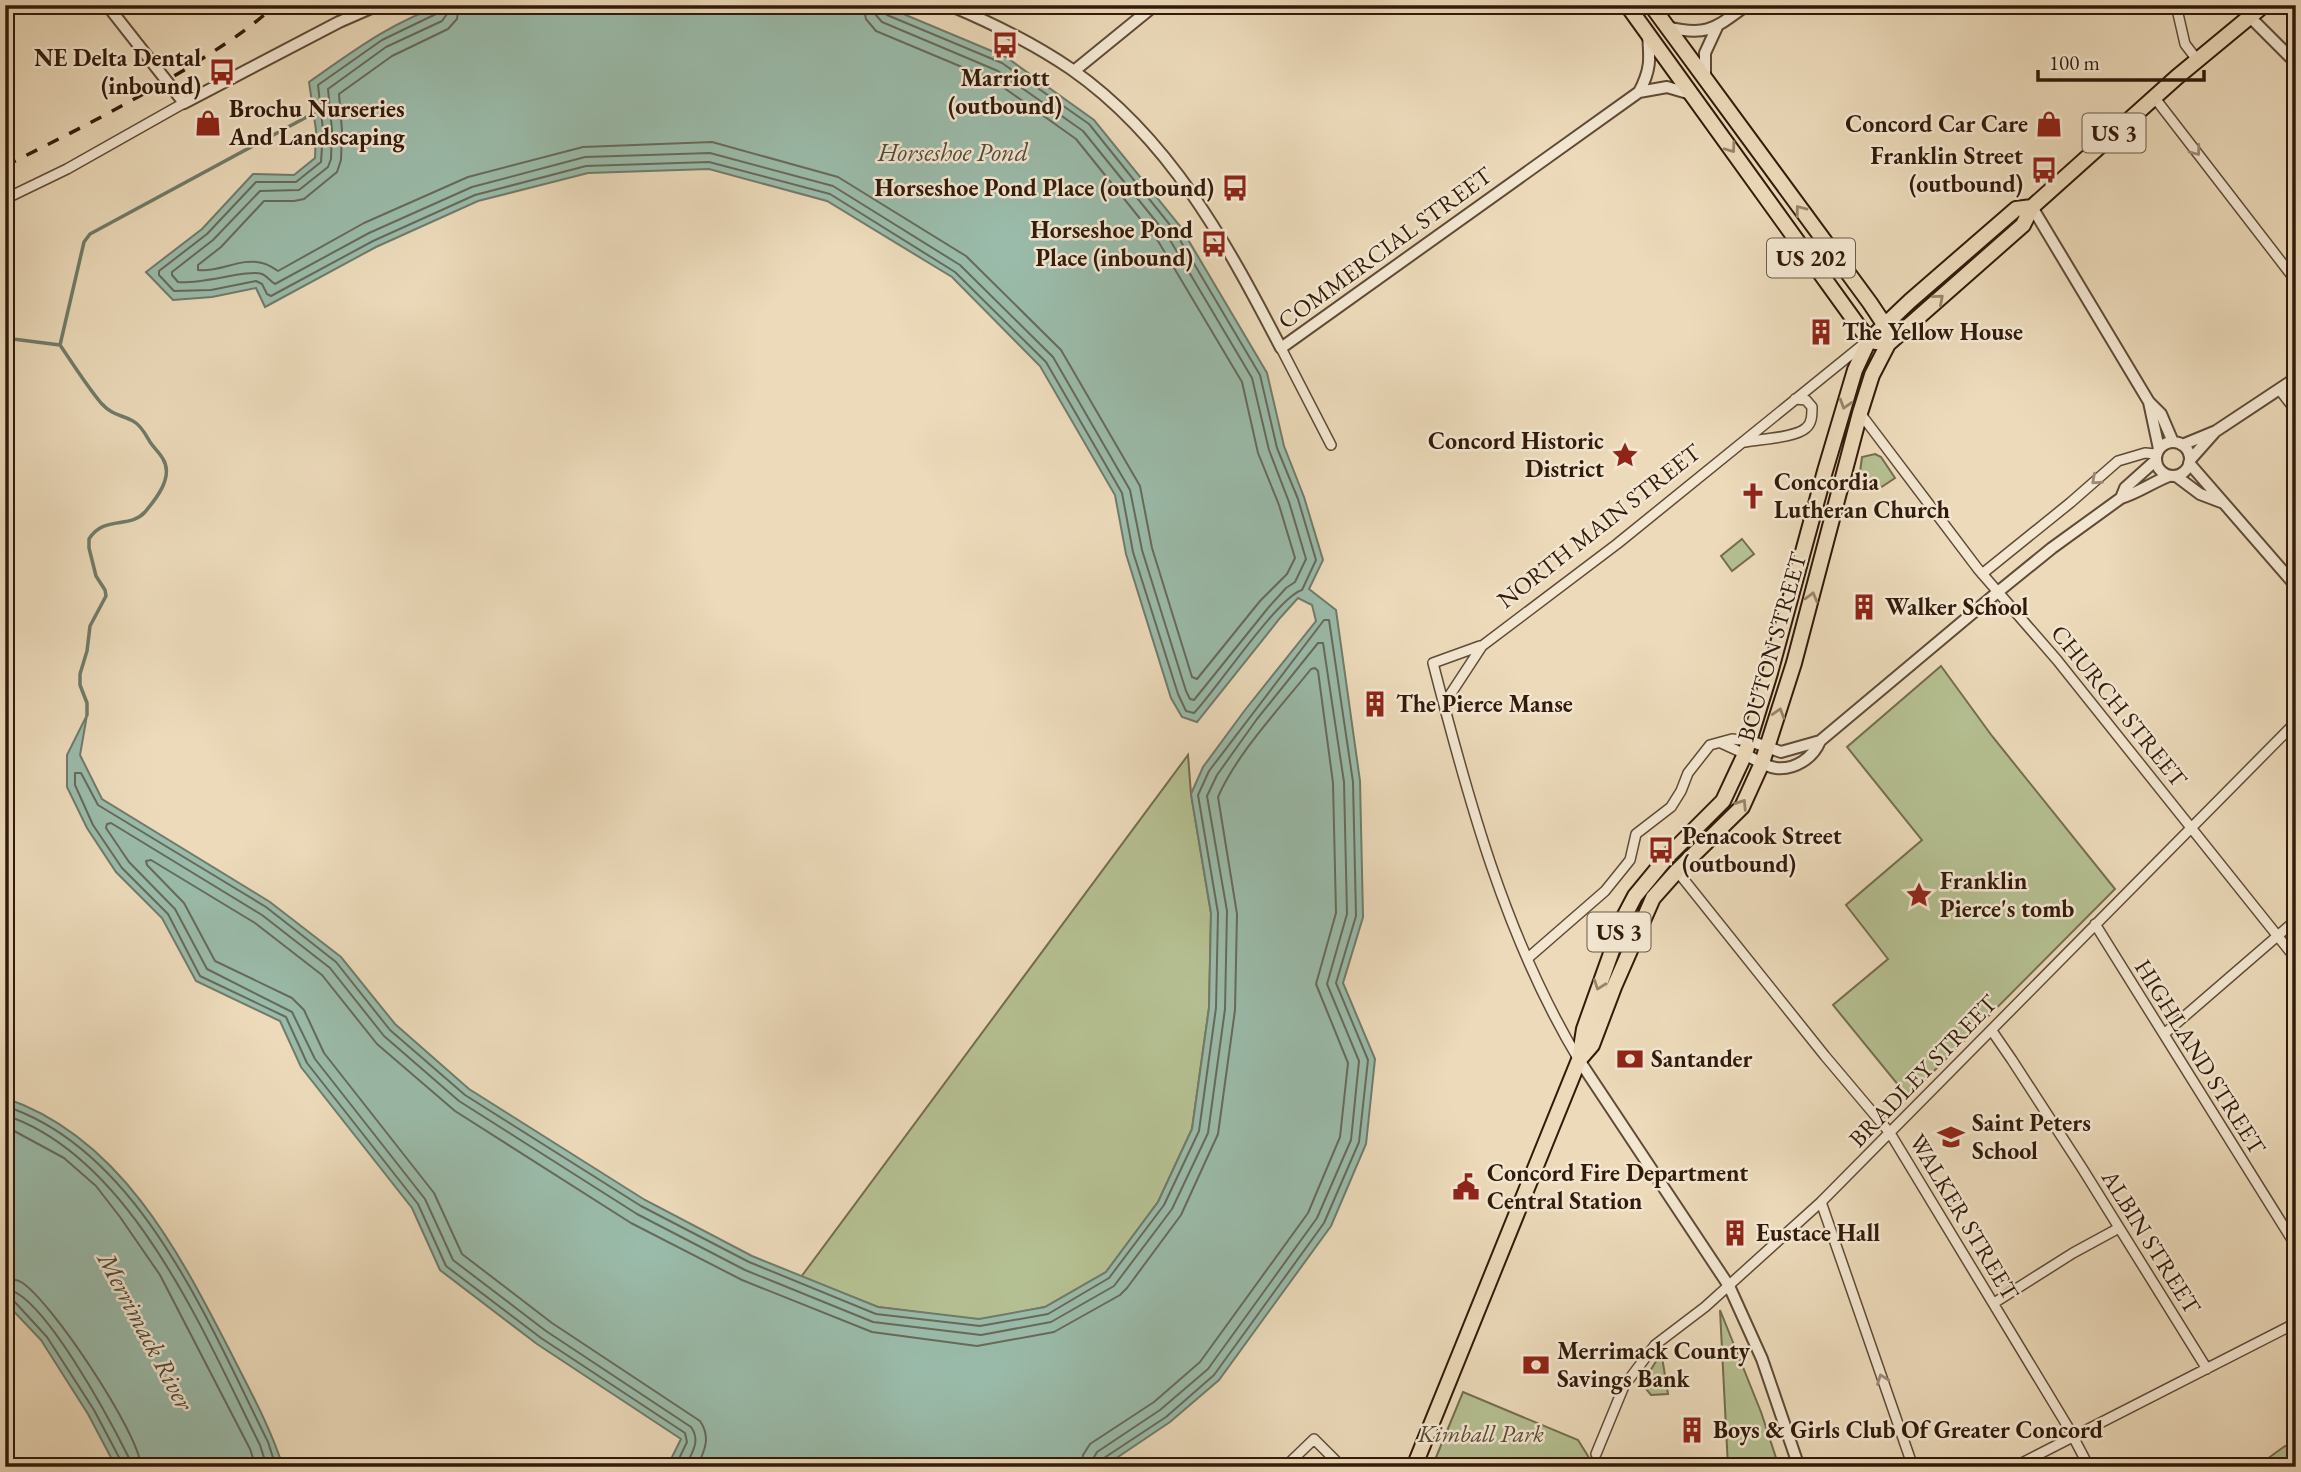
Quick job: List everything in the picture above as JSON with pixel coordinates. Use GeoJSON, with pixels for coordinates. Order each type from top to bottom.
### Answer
{"type":"FeatureCollection","features":[{"type":"Feature","properties":{"kind":"main road","name":"US 202"},"geometry":{"type":"LineString","coordinates":[[1627,5],[1869,340]]}},
{"type":"Feature","properties":{"kind":"main road","name":"US 202"},"geometry":{"type":"LineString","coordinates":[[1651,5],[1884,324],[1888,344]]}},
{"type":"Feature","properties":{"kind":"main road"},"geometry":{"type":"LineString","coordinates":[[1661,5],[1667,27]]}},
{"type":"Feature","properties":{"kind":"main road","name":"US 3"},"geometry":{"type":"LineString","coordinates":[[1888,344],[2023,225],[2032,206],[2154,97],[2264,5]]}},
{"type":"Feature","properties":{"kind":"main road","name":"US 3"},"geometry":{"type":"LineString","coordinates":[[1884,324],[2016,209],[2032,206]]}},
{"type":"Feature","properties":{"kind":"main road","name":"BOUTON STREET"},"geometry":{"type":"LineString","coordinates":[[1748,748],[1855,370],[1869,340],[1884,324]]}},
{"type":"Feature","properties":{"kind":"main road"},"geometry":{"type":"LineString","coordinates":[[1869,340],[1888,344]]}},
{"type":"Feature","properties":{"kind":"main road","name":"BOUTON STREET"},"geometry":{"type":"LineString","coordinates":[[1762,763],[1794,663],[1860,412],[1872,375],[1888,344]]}},
{"type":"Feature","properties":{"kind":"main road","name":"US 3"},"geometry":{"type":"LineString","coordinates":[[1414,1467],[1579,1060],[1584,1029],[1624,917],[1634,896],[1668,856],[1723,802],[1748,748]]}},
{"type":"Feature","properties":{"kind":"main road","name":"US 3"},"geometry":{"type":"LineString","coordinates":[[1579,1060],[1592,1045],[1653,898],[1742,807],[1762,763]]}},
{"type":"Feature","properties":{"kind":"street"},"geometry":{"type":"LineString","coordinates":[[107,5],[184,103]]}},
{"type":"Feature","properties":{"kind":"street"},"geometry":{"type":"LineString","coordinates":[[5,199],[67,169],[184,103],[339,22],[378,5]]}},
{"type":"Feature","properties":{"kind":"street","name":"COMMERCIAL STREET"},"geometry":{"type":"LineString","coordinates":[[949,5],[1009,32],[1074,71],[1111,101],[1149,138],[1177,173],[1226,246],[1281,348],[1639,92],[1667,87],[1691,94]]}},
{"type":"Feature","properties":{"kind":"street"},"geometry":{"type":"LineString","coordinates":[[1074,71],[1155,5]]}},
{"type":"Feature","properties":{"kind":"street"},"geometry":{"type":"LineString","coordinates":[[1667,27],[1698,32],[1717,27],[1747,5]]}},
{"type":"Feature","properties":{"kind":"street"},"geometry":{"type":"LineString","coordinates":[[2176,5],[2185,44],[2198,61]]}},
{"type":"Feature","properties":{"kind":"street"},"geometry":{"type":"LineString","coordinates":[[2251,18],[2296,63]]}},
{"type":"Feature","properties":{"kind":"street"},"geometry":{"type":"LineString","coordinates":[[1706,80],[1705,53],[1717,27]]}},
{"type":"Feature","properties":{"kind":"street"},"geometry":{"type":"LineString","coordinates":[[1639,92],[1648,75],[1648,35]]}},
{"type":"Feature","properties":{"kind":"street"},"geometry":{"type":"LineString","coordinates":[[2154,97],[2296,281]]}},
{"type":"Feature","properties":{"kind":"street"},"geometry":{"type":"LineString","coordinates":[[2032,206],[2149,402],[2161,414],[2178,443],[2187,449],[2190,462],[2221,502],[2296,586]]}},
{"type":"Feature","properties":{"kind":"street","name":"NORTH MAIN STREET"},"geometry":{"type":"LineString","coordinates":[[1444,704],[1433,663],[1482,646],[1617,544],[1869,340]]}},
{"type":"Feature","properties":{"kind":"street"},"geometry":{"type":"LineString","coordinates":[[1281,348],[1331,445]]}},
{"type":"Feature","properties":{"kind":"street"},"geometry":{"type":"LineString","coordinates":[[2121,498],[2125,488],[2157,455],[2163,445],[2216,431],[2296,378]]}},
{"type":"Feature","properties":{"kind":"street"},"geometry":{"type":"LineString","coordinates":[[2279,389],[2296,411]]}},
{"type":"Feature","properties":{"kind":"street","name":"NORTH MAIN STREET"},"geometry":{"type":"LineString","coordinates":[[1744,442],[1806,429],[1812,420],[1812,407],[1806,400],[1795,399]]}},
{"type":"Feature","properties":{"kind":"street"},"geometry":{"type":"LineString","coordinates":[[2149,402],[2160,471],[2200,494],[2221,502]]}},
{"type":"Feature","properties":{"kind":"street","name":"CHURCH STREET"},"geometry":{"type":"LineString","coordinates":[[1860,412],[1983,574],[2192,827],[2296,959]]}},
{"type":"Feature","properties":{"kind":"street"},"geometry":{"type":"LineString","coordinates":[[1721,743],[1727,747],[1787,751],[1820,741],[2052,548],[2121,498],[2185,472],[2216,431]]}},
{"type":"Feature","properties":{"kind":"street"},"geometry":{"type":"LineString","coordinates":[[1983,574],[2118,461],[2145,453],[2157,455]]}},
{"type":"Feature","properties":{"kind":"street","name":"NORTH MAIN STREET"},"geometry":{"type":"LineString","coordinates":[[1444,704],[1482,646]]}},
{"type":"Feature","properties":{"kind":"street"},"geometry":{"type":"LineString","coordinates":[[1444,704],[1492,867],[1559,1027],[1728,1286],[1762,1359],[1799,1467]]}},
{"type":"Feature","properties":{"kind":"street","name":"BRADLEY STREET"},"geometry":{"type":"LineString","coordinates":[[1596,1454],[1624,1386],[1647,1353],[1661,1339],[1706,1307],[1821,1202],[2296,722]]}},
{"type":"Feature","properties":{"kind":"street"},"geometry":{"type":"LineString","coordinates":[[1528,958],[1605,891],[1630,860],[1636,834],[1671,807],[1688,773],[1710,745],[1732,739],[1748,748],[1762,763],[1777,768],[1806,761],[1815,753],[1820,741]]}},
{"type":"Feature","properties":{"kind":"street","name":"WALKER STREET"},"geometry":{"type":"LineString","coordinates":[[1677,872],[1890,1133],[2074,1437],[2089,1467]]}},
{"type":"Feature","properties":{"kind":"street"},"geometry":{"type":"LineString","coordinates":[[2164,1034],[2296,920]]}},
{"type":"Feature","properties":{"kind":"street","name":"HIGHLAND STREET"},"geometry":{"type":"LineString","coordinates":[[2095,924],[2296,1246]]}},
{"type":"Feature","properties":{"kind":"street","name":"ALBIN STREET"},"geometry":{"type":"LineString","coordinates":[[1992,1031],[2040,1102],[2207,1369]]}},
{"type":"Feature","properties":{"kind":"street"},"geometry":{"type":"LineString","coordinates":[[1821,1202],[1913,1467]]}},
{"type":"Feature","properties":{"kind":"street"},"geometry":{"type":"LineString","coordinates":[[1994,1304],[2073,1253],[2119,1228]]}},
{"type":"Feature","properties":{"kind":"street"},"geometry":{"type":"LineString","coordinates":[[2014,1467],[2296,1323]]}},
{"type":"Feature","properties":{"kind":"street"},"geometry":{"type":"LineString","coordinates":[[1285,1467],[1314,1439],[1342,1467]]}},
{"type":"Feature","properties":{"kind":"green space"},"geometry":{"type":"Polygon","coordinates":[[[1875,454],[1881,457],[1895,478],[1877,490],[1859,479],[1862,457],[1875,454]]]}},
{"type":"Feature","properties":{"kind":"green space"},"geometry":{"type":"Polygon","coordinates":[[[1742,539],[1754,554],[1732,571],[1721,556],[1742,539]]]}},
{"type":"Feature","properties":{"kind":"green space"},"geometry":{"type":"Polygon","coordinates":[[[1941,666],[1992,736],[2115,889],[1908,1097],[1833,1005],[1888,959],[1846,905],[1922,840],[1847,747],[1941,666]]]}},
{"type":"Feature","properties":{"kind":"green space"},"geometry":{"type":"Polygon","coordinates":[[[1188,755],[1191,794],[1211,913],[1209,1008],[1192,1129],[1158,1202],[1106,1272],[1045,1307],[979,1320],[878,1307],[801,1277],[1188,755]]]}},
{"type":"Feature","properties":{"kind":"green space"},"geometry":{"type":"Polygon","coordinates":[[[1720,1310],[1761,1412],[1779,1467],[1728,1467],[1720,1310]]]}},
{"type":"Feature","properties":{"kind":"green space"},"geometry":{"type":"Polygon","coordinates":[[[1662,1357],[1668,1394],[1651,1395],[1642,1384],[1658,1358],[1662,1357]]]}},
{"type":"Feature","properties":{"kind":"green space","name":"Kimball Park"},"geometry":{"type":"Polygon","coordinates":[[[1463,1392],[1578,1440],[1591,1461],[1589,1467],[1432,1467],[1463,1392]]]}},
{"type":"Feature","properties":{"kind":"green space"},"geometry":{"type":"Polygon","coordinates":[[[2285,1446],[2296,1447],[2296,1467],[2256,1467],[2285,1446]]]}},
{"type":"Feature","properties":{"kind":"water","name":"Horseshoe Pond"},"geometry":{"type":"Polygon","coordinates":[[[443,5],[882,5],[1006,57],[1094,120],[1180,226],[1267,373],[1284,446],[1304,497],[1323,560],[1309,589],[1336,610],[1360,781],[1363,917],[1343,983],[1375,1059],[1366,1144],[1331,1226],[1219,1380],[1170,1422],[1103,1467],[667,1467],[681,1439],[537,1344],[440,1270],[412,1208],[301,1067],[280,1021],[196,981],[162,918],[116,872],[87,828],[67,787],[67,755],[87,715],[80,755],[102,799],[270,902],[341,957],[395,1024],[469,1089],[645,1200],[752,1256],[878,1307],[979,1319],[1045,1307],[1106,1272],[1158,1202],[1192,1129],[1209,1008],[1211,913],[1191,794],[1203,767],[1316,621],[1312,605],[1298,598],[1197,722],[1182,717],[1171,698],[1126,554],[1115,495],[1040,366],[952,277],[827,201],[709,169],[588,173],[478,201],[376,247],[265,307],[256,288],[212,297],[173,300],[146,272],[202,229],[253,174],[294,175],[315,158],[316,130],[309,82],[390,28],[443,5]]]}},
{"type":"Feature","properties":{"kind":"water","name":"Merrimack River"},"geometry":{"type":"Polygon","coordinates":[[[5,1098],[45,1116],[81,1139],[113,1168],[141,1201],[189,1274],[210,1313],[259,1408],[283,1467],[116,1467],[88,1414],[41,1340],[5,1302],[5,1098]]]}},
{"type":"Feature","properties":{"kind":"waterway"},"geometry":{"type":"LineString","coordinates":[[60,345],[84,242],[90,234],[314,113]]}},
{"type":"Feature","properties":{"kind":"waterway"},"geometry":{"type":"LineString","coordinates":[[5,338],[60,345],[101,403],[113,413],[138,425],[166,466],[162,487],[145,512],[132,520],[102,527],[89,539],[96,576],[106,596],[90,626],[87,651],[80,674],[87,715]]}},
{"type":"Feature","properties":{"kind":"railway"},"geometry":{"type":"LineString","coordinates":[[5,166],[166,81],[255,23],[275,5]]}},
{"type":"Feature","properties":{"kind":"place","name":"Marriott (outbound)"},"geometry":{"type":"Point","coordinates":[1005,45]}},
{"type":"Feature","properties":{"kind":"place","name":"NE Delta Dental (inbound)"},"geometry":{"type":"Point","coordinates":[222,72]}},
{"type":"Feature","properties":{"kind":"place","name":"Brochu Nurseries And Landscaping"},"geometry":{"type":"Point","coordinates":[208,123]}},
{"type":"Feature","properties":{"kind":"place","name":"Concord Car Care"},"geometry":{"type":"Point","coordinates":[2049,124]}},
{"type":"Feature","properties":{"kind":"place","name":"Franklin Street (outbound)"},"geometry":{"type":"Point","coordinates":[2044,170]}},
{"type":"Feature","properties":{"kind":"place","name":"Horseshoe Pond Place (outbound)"},"geometry":{"type":"Point","coordinates":[1235,188]}},
{"type":"Feature","properties":{"kind":"place","name":"Horseshoe Pond Place (inbound)"},"geometry":{"type":"Point","coordinates":[1214,244]}},
{"type":"Feature","properties":{"kind":"place","name":"The Yellow House"},"geometry":{"type":"Point","coordinates":[1821,332]}},
{"type":"Feature","properties":{"kind":"place","name":"Concord Historic District"},"geometry":{"type":"Point","coordinates":[1625,455]}},
{"type":"Feature","properties":{"kind":"place","name":"Concordia Lutheran Church"},"geometry":{"type":"Point","coordinates":[1753,496]}},
{"type":"Feature","properties":{"kind":"place","name":"Walker School"},"geometry":{"type":"Point","coordinates":[1864,607]}},
{"type":"Feature","properties":{"kind":"place","name":"The Pierce Manse"},"geometry":{"type":"Point","coordinates":[1375,704]}},
{"type":"Feature","properties":{"kind":"place","name":"Penacook Street (outbound)"},"geometry":{"type":"Point","coordinates":[1661,850]}},
{"type":"Feature","properties":{"kind":"place","name":"Franklin Pierce's tomb"},"geometry":{"type":"Point","coordinates":[1919,895]}},
{"type":"Feature","properties":{"kind":"place","name":"Santander"},"geometry":{"type":"Point","coordinates":[1630,1059]}},
{"type":"Feature","properties":{"kind":"place","name":"Saint Peters School"},"geometry":{"type":"Point","coordinates":[1951,1137]}},
{"type":"Feature","properties":{"kind":"place","name":"Concord Fire Department Central Station"},"geometry":{"type":"Point","coordinates":[1466,1187]}},
{"type":"Feature","properties":{"kind":"place","name":"Eustace Hall"},"geometry":{"type":"Point","coordinates":[1735,1233]}},
{"type":"Feature","properties":{"kind":"place","name":"Merrimack County Savings Bank"},"geometry":{"type":"Point","coordinates":[1536,1365]}},
{"type":"Feature","properties":{"kind":"place","name":"Boys & Girls Club Of Greater Concord"},"geometry":{"type":"Point","coordinates":[1692,1430]}}]}
